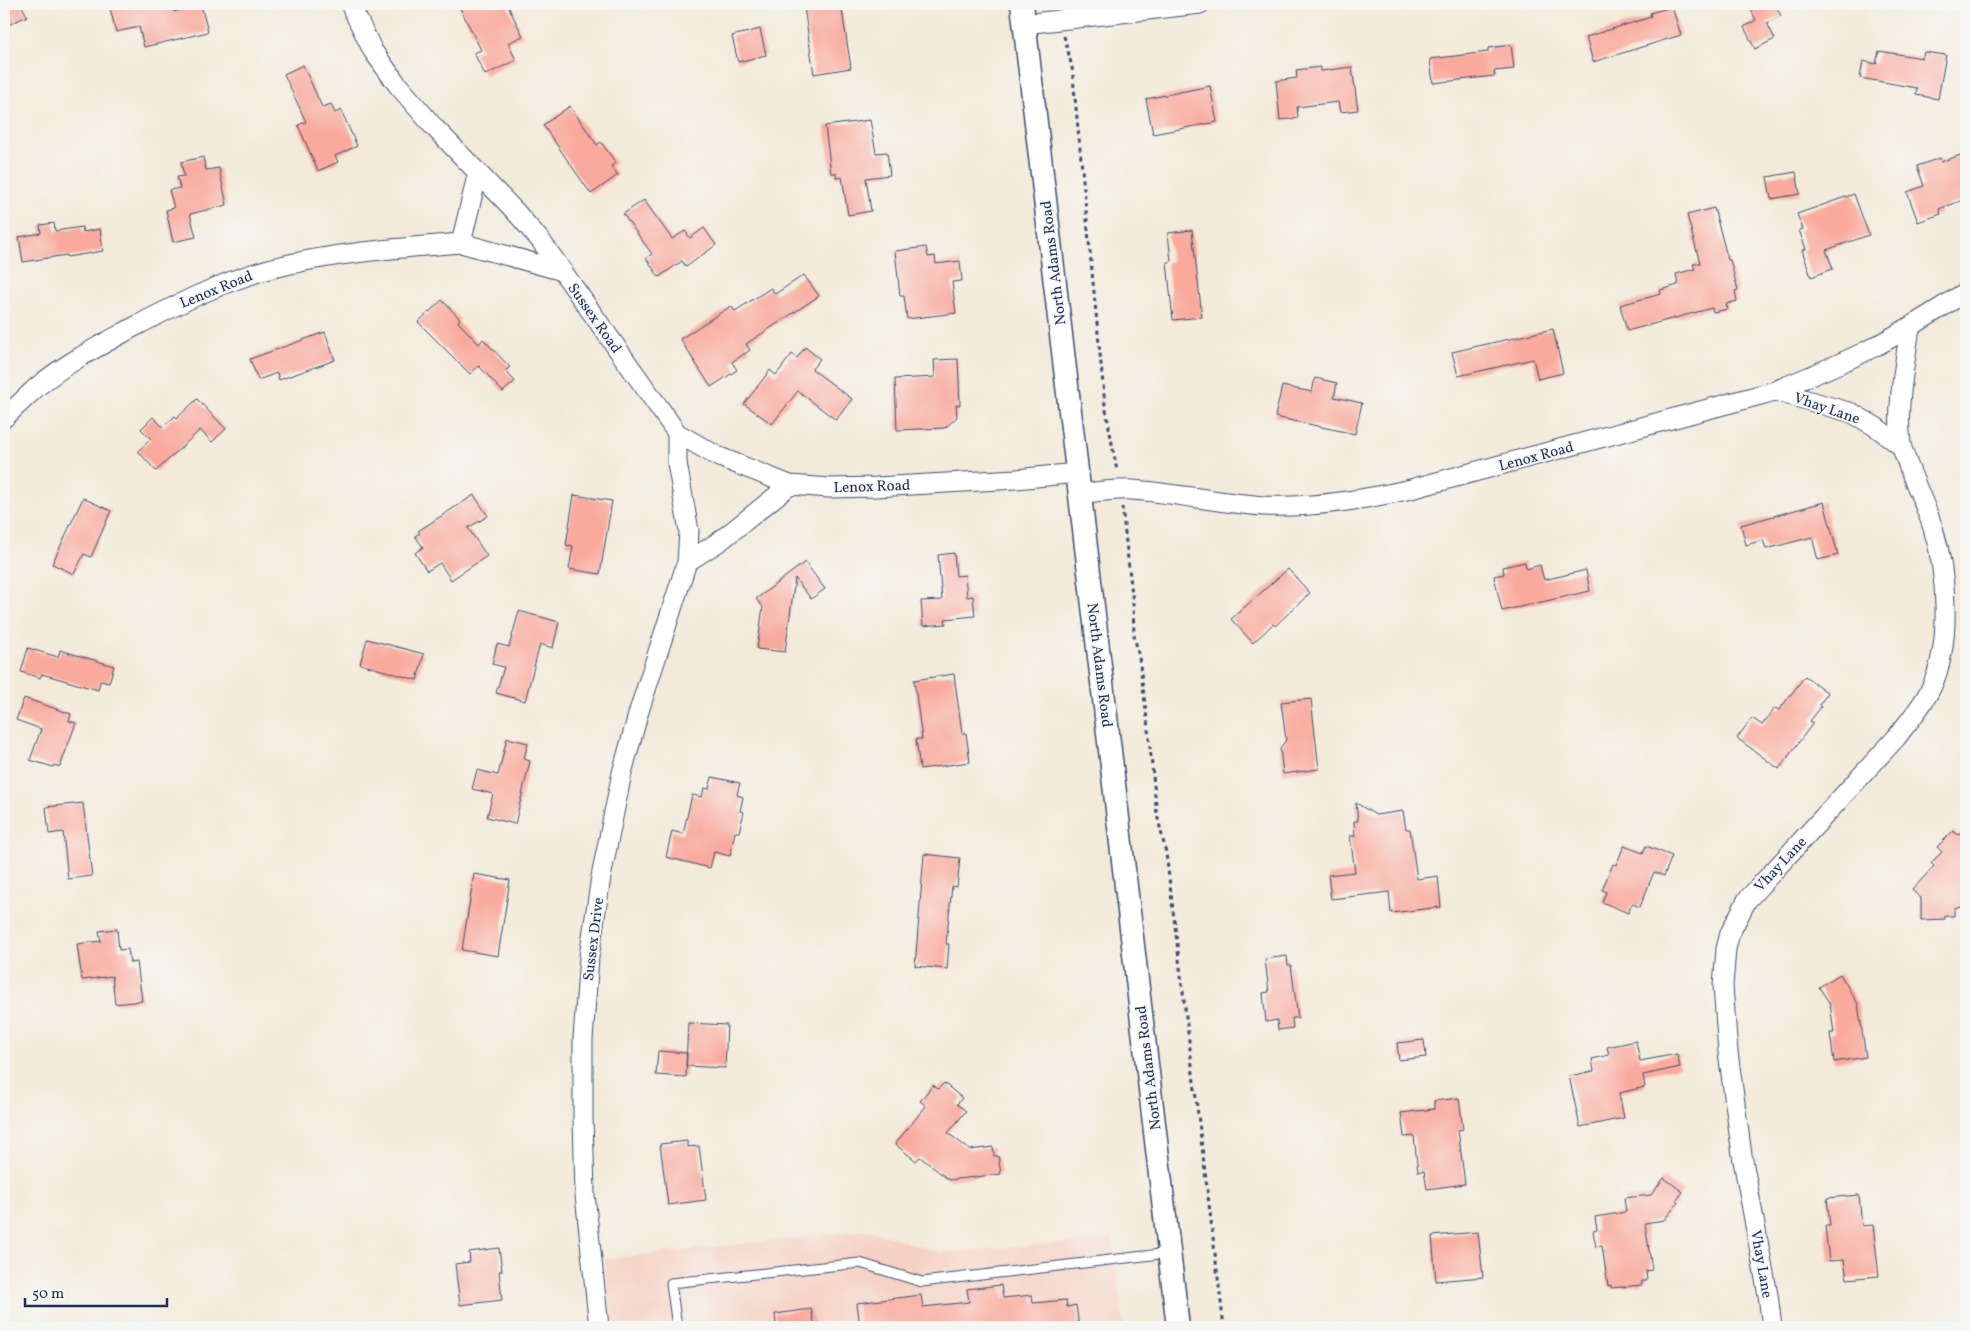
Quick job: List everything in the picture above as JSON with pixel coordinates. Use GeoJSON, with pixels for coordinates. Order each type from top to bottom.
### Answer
{"type":"FeatureCollection","features":[{"type":"Feature","properties":{"kind":"street","name":"Sussex Road"},"geometry":{"type":"LineString","coordinates":[[350,4],[373,51],[397,84],[433,126],[514,210],[563,271],[677,433]]}},
{"type":"Feature","properties":{"kind":"street"},"geometry":{"type":"LineString","coordinates":[[1023,14],[1200,4]]}},
{"type":"Feature","properties":{"kind":"street","name":"North Adams Road"},"geometry":{"type":"LineString","coordinates":[[1023,14],[1178,1327]]}},
{"type":"Feature","properties":{"kind":"street"},"geometry":{"type":"LineString","coordinates":[[461,244],[478,172]]}},
{"type":"Feature","properties":{"kind":"street","name":"Lenox Road"},"geometry":{"type":"LineString","coordinates":[[4,418],[38,387],[70,364],[169,309],[224,283],[270,269],[341,256],[414,247],[461,244],[563,271]]}},
{"type":"Feature","properties":{"kind":"street","name":"Lenox Road"},"geometry":{"type":"LineString","coordinates":[[677,433],[717,456],[790,485],[830,488],[876,487],[1016,479],[1078,483],[1265,506],[1334,504],[1452,480],[1775,390],[1828,369],[1871,349],[1966,292]]}},
{"type":"Feature","properties":{"kind":"street","name":"Vhay Lane"},"geometry":{"type":"LineString","coordinates":[[1772,1327],[1737,1120],[1728,1052],[1723,967],[1730,933],[1748,900],[1896,738],[1917,712],[1931,688],[1939,667],[1944,641],[1945,609],[1939,549],[1901,446],[1899,415],[1910,327]]}},
{"type":"Feature","properties":{"kind":"street","name":"Vhay Lane"},"geometry":{"type":"LineString","coordinates":[[1775,390],[1852,413],[1876,427],[1901,446]]}},
{"type":"Feature","properties":{"kind":"street"},"geometry":{"type":"LineString","coordinates":[[677,433],[678,464],[689,532],[687,562]]}},
{"type":"Feature","properties":{"kind":"street"},"geometry":{"type":"LineString","coordinates":[[687,562],[720,541],[790,485]]}},
{"type":"Feature","properties":{"kind":"street","name":"Sussex Drive"},"geometry":{"type":"LineString","coordinates":[[599,1327],[589,1234],[585,1165],[583,1039],[589,957],[601,877],[622,773],[639,710],[687,562]]}},
{"type":"Feature","properties":{"kind":"lane"},"geometry":{"type":"LineString","coordinates":[[677,1327],[671,1283],[860,1263],[922,1282],[1169,1253]]}},
{"type":"Feature","properties":{"kind":"path"},"geometry":{"type":"LineString","coordinates":[[1064,37],[1072,67],[1105,406],[1118,475]]}},
{"type":"Feature","properties":{"kind":"path"},"geometry":{"type":"LineString","coordinates":[[1122,506],[1133,603],[1134,635],[1139,657],[1147,719],[1156,814],[1166,853],[1224,1327]]}},
{"type":"Feature","properties":{"kind":"shaded area"},"geometry":{"type":"Polygon","coordinates":[[[868,1230],[942,1253],[1113,1239],[1124,1327],[612,1327],[604,1259],[868,1230]]]}},
{"type":"Feature","properties":{"kind":"building"},"geometry":{"type":"Polygon","coordinates":[[[4,4],[21,4],[27,16],[4,27],[4,4]]]}},
{"type":"Feature","properties":{"kind":"building"},"geometry":{"type":"Polygon","coordinates":[[[109,4],[172,4],[174,12],[201,5],[208,32],[144,47],[139,27],[116,32],[109,4]]]}},
{"type":"Feature","properties":{"kind":"building"},"geometry":{"type":"Polygon","coordinates":[[[458,4],[507,4],[523,36],[508,43],[516,60],[485,75],[474,53],[481,50],[458,4]]]}},
{"type":"Feature","properties":{"kind":"building"},"geometry":{"type":"Polygon","coordinates":[[[841,4],[851,68],[814,74],[804,7],[841,4]]]}},
{"type":"Feature","properties":{"kind":"building"},"geometry":{"type":"Polygon","coordinates":[[[1748,4],[1775,4],[1781,16],[1767,23],[1775,39],[1755,49],[1744,27],[1756,20],[1748,4]]]}},
{"type":"Feature","properties":{"kind":"building"},"geometry":{"type":"Polygon","coordinates":[[[1672,7],[1681,35],[1593,62],[1586,37],[1651,17],[1650,13],[1672,7]]]}},
{"type":"Feature","properties":{"kind":"building"},"geometry":{"type":"Polygon","coordinates":[[[760,29],[766,55],[738,62],[732,36],[760,29]]]}},
{"type":"Feature","properties":{"kind":"building"},"geometry":{"type":"Polygon","coordinates":[[[1511,45],[1514,69],[1494,71],[1495,76],[1433,83],[1430,59],[1488,52],[1488,48],[1511,45]]]}},
{"type":"Feature","properties":{"kind":"building"},"geometry":{"type":"Polygon","coordinates":[[[1879,51],[1922,58],[1924,52],[1946,55],[1938,99],[1916,95],[1917,88],[1860,78],[1863,61],[1876,64],[1879,51]]]}},
{"type":"Feature","properties":{"kind":"building"},"geometry":{"type":"Polygon","coordinates":[[[303,65],[322,107],[331,104],[335,113],[341,110],[357,146],[335,156],[338,162],[318,171],[298,125],[306,122],[284,74],[303,65]]]}},
{"type":"Feature","properties":{"kind":"building"},"geometry":{"type":"Polygon","coordinates":[[[1321,67],[1321,71],[1352,67],[1358,110],[1340,112],[1338,102],[1297,107],[1298,118],[1280,120],[1276,81],[1297,78],[1296,70],[1321,67]]]}},
{"type":"Feature","properties":{"kind":"building"},"geometry":{"type":"Polygon","coordinates":[[[1210,86],[1217,122],[1153,134],[1146,99],[1210,86]]]}},
{"type":"Feature","properties":{"kind":"building"},"geometry":{"type":"Polygon","coordinates":[[[570,106],[597,145],[601,142],[616,163],[611,166],[618,175],[591,194],[543,125],[570,106]]]}},
{"type":"Feature","properties":{"kind":"building"},"geometry":{"type":"Polygon","coordinates":[[[870,120],[876,153],[887,152],[890,175],[866,178],[871,211],[848,215],[842,177],[836,178],[836,173],[831,173],[825,126],[870,120]]]}},
{"type":"Feature","properties":{"kind":"building"},"geometry":{"type":"Polygon","coordinates":[[[1966,153],[1966,199],[1939,209],[1941,214],[1918,222],[1907,192],[1924,186],[1917,166],[1940,158],[1941,162],[1966,153]]]}},
{"type":"Feature","properties":{"kind":"building"},"geometry":{"type":"Polygon","coordinates":[[[203,157],[206,170],[219,168],[227,205],[190,214],[196,237],[173,242],[166,210],[174,208],[169,190],[180,188],[177,177],[184,176],[181,162],[203,157]]]}},
{"type":"Feature","properties":{"kind":"building"},"geometry":{"type":"Polygon","coordinates":[[[1796,172],[1800,194],[1771,199],[1767,177],[1796,172]]]}},
{"type":"Feature","properties":{"kind":"building"},"geometry":{"type":"Polygon","coordinates":[[[1854,194],[1869,235],[1826,250],[1833,269],[1811,277],[1802,250],[1806,249],[1799,230],[1803,229],[1797,214],[1854,194]]]}},
{"type":"Feature","properties":{"kind":"building"},"geometry":{"type":"Polygon","coordinates":[[[644,200],[672,239],[685,231],[690,238],[704,228],[716,245],[686,267],[682,261],[659,277],[646,258],[652,254],[623,214],[644,200]]]}},
{"type":"Feature","properties":{"kind":"building"},"geometry":{"type":"Polygon","coordinates":[[[1714,208],[1738,290],[1735,291],[1737,301],[1726,304],[1728,309],[1713,312],[1712,308],[1627,331],[1620,305],[1661,294],[1660,290],[1678,285],[1676,274],[1695,269],[1693,264],[1700,263],[1687,215],[1714,208]]]}},
{"type":"Feature","properties":{"kind":"building"},"geometry":{"type":"Polygon","coordinates":[[[54,223],[55,231],[82,227],[83,232],[100,229],[103,251],[23,262],[19,237],[41,233],[40,225],[54,223]]]}},
{"type":"Feature","properties":{"kind":"building"},"geometry":{"type":"Polygon","coordinates":[[[1192,230],[1202,317],[1173,320],[1167,262],[1171,262],[1168,233],[1192,230]]]}},
{"type":"Feature","properties":{"kind":"building"},"geometry":{"type":"Polygon","coordinates":[[[926,247],[928,257],[935,256],[936,264],[960,261],[962,281],[952,282],[956,313],[907,319],[904,296],[900,296],[895,251],[926,247]]]}},
{"type":"Feature","properties":{"kind":"building"},"geometry":{"type":"Polygon","coordinates":[[[804,275],[819,296],[746,344],[750,350],[732,362],[737,370],[711,387],[680,339],[731,306],[735,311],[771,288],[775,294],[804,275]]]}},
{"type":"Feature","properties":{"kind":"building"},"geometry":{"type":"Polygon","coordinates":[[[442,300],[460,319],[458,322],[479,344],[483,339],[510,367],[505,371],[515,381],[503,392],[479,366],[470,374],[418,322],[442,300]]]}},
{"type":"Feature","properties":{"kind":"building"},"geometry":{"type":"Polygon","coordinates":[[[1553,329],[1563,373],[1538,379],[1533,359],[1458,376],[1452,352],[1553,329]]]}},
{"type":"Feature","properties":{"kind":"building"},"geometry":{"type":"Polygon","coordinates":[[[325,332],[335,360],[279,380],[277,373],[258,380],[250,359],[325,332]]]}},
{"type":"Feature","properties":{"kind":"building"},"geometry":{"type":"Polygon","coordinates":[[[805,347],[820,359],[812,369],[852,399],[836,420],[798,391],[772,424],[744,404],[770,370],[776,375],[792,354],[797,358],[805,347]]]}},
{"type":"Feature","properties":{"kind":"building"},"geometry":{"type":"Polygon","coordinates":[[[958,359],[960,405],[956,405],[957,417],[945,428],[897,430],[895,379],[935,377],[934,360],[958,359]]]}},
{"type":"Feature","properties":{"kind":"building"},"geometry":{"type":"Polygon","coordinates":[[[1315,378],[1337,383],[1334,397],[1362,403],[1355,434],[1275,417],[1282,386],[1312,392],[1315,378]]]}},
{"type":"Feature","properties":{"kind":"building"},"geometry":{"type":"Polygon","coordinates":[[[197,399],[226,429],[212,442],[200,430],[156,471],[138,451],[151,439],[141,429],[153,417],[163,427],[175,416],[177,418],[197,399]]]}},
{"type":"Feature","properties":{"kind":"building"},"geometry":{"type":"Polygon","coordinates":[[[474,495],[488,516],[468,528],[487,556],[451,580],[440,563],[427,571],[415,553],[423,547],[415,536],[420,533],[418,531],[474,495]]]}},
{"type":"Feature","properties":{"kind":"building"},"geometry":{"type":"Polygon","coordinates":[[[574,495],[612,501],[600,574],[569,569],[573,546],[566,545],[574,495]]]}},
{"type":"Feature","properties":{"kind":"building"},"geometry":{"type":"Polygon","coordinates":[[[83,498],[111,511],[91,557],[84,554],[74,574],[52,564],[83,498]]]}},
{"type":"Feature","properties":{"kind":"building"},"geometry":{"type":"Polygon","coordinates":[[[1824,502],[1838,555],[1818,560],[1812,537],[1766,549],[1763,540],[1746,545],[1741,525],[1824,502]]]}},
{"type":"Feature","properties":{"kind":"building"},"geometry":{"type":"Polygon","coordinates":[[[954,553],[956,576],[965,575],[967,597],[973,596],[975,616],[945,619],[946,624],[923,626],[921,601],[942,600],[938,555],[954,553]]]}},
{"type":"Feature","properties":{"kind":"building"},"geometry":{"type":"Polygon","coordinates":[[[805,562],[825,589],[811,599],[795,578],[785,652],[757,649],[763,607],[756,599],[805,562]]]}},
{"type":"Feature","properties":{"kind":"building"},"geometry":{"type":"Polygon","coordinates":[[[1525,562],[1526,569],[1540,565],[1544,580],[1586,570],[1590,591],[1502,611],[1494,576],[1504,574],[1503,567],[1525,562]]]}},
{"type":"Feature","properties":{"kind":"building"},"geometry":{"type":"Polygon","coordinates":[[[1288,569],[1310,593],[1275,626],[1273,624],[1253,643],[1231,619],[1288,569]]]}},
{"type":"Feature","properties":{"kind":"building"},"geometry":{"type":"Polygon","coordinates":[[[519,611],[559,622],[553,648],[540,644],[525,701],[496,693],[504,667],[492,664],[497,644],[509,647],[519,611]]]}},
{"type":"Feature","properties":{"kind":"building"},"geometry":{"type":"Polygon","coordinates":[[[367,639],[424,654],[417,680],[360,664],[367,639]]]}},
{"type":"Feature","properties":{"kind":"building"},"geometry":{"type":"Polygon","coordinates":[[[28,648],[58,657],[60,650],[114,666],[109,683],[100,681],[98,690],[42,674],[40,678],[21,672],[28,648]]]}},
{"type":"Feature","properties":{"kind":"building"},"geometry":{"type":"Polygon","coordinates":[[[954,674],[962,733],[966,733],[970,762],[920,769],[916,739],[922,739],[914,680],[954,674]]]}},
{"type":"Feature","properties":{"kind":"building"},"geometry":{"type":"Polygon","coordinates":[[[1805,676],[1828,693],[1819,705],[1821,707],[1810,721],[1813,723],[1779,769],[1737,738],[1752,718],[1762,725],[1775,708],[1779,710],[1805,676]]]}},
{"type":"Feature","properties":{"kind":"building"},"geometry":{"type":"Polygon","coordinates":[[[24,698],[71,714],[69,721],[76,723],[60,767],[54,765],[53,767],[30,760],[41,729],[16,720],[24,698]]]}},
{"type":"Feature","properties":{"kind":"building"},"geometry":{"type":"Polygon","coordinates":[[[1311,699],[1319,769],[1283,774],[1280,748],[1286,740],[1281,702],[1311,699]]]}},
{"type":"Feature","properties":{"kind":"building"},"geometry":{"type":"Polygon","coordinates":[[[507,738],[528,743],[524,759],[530,761],[515,824],[487,817],[493,794],[472,789],[477,770],[498,775],[507,738]]]}},
{"type":"Feature","properties":{"kind":"building"},"geometry":{"type":"Polygon","coordinates":[[[712,777],[740,783],[737,795],[743,797],[740,811],[744,812],[739,832],[735,832],[730,856],[714,852],[710,868],[666,857],[672,831],[683,834],[692,795],[702,797],[704,788],[709,789],[712,777]]]}},
{"type":"Feature","properties":{"kind":"building"},"geometry":{"type":"Polygon","coordinates":[[[83,803],[92,876],[68,879],[63,832],[49,834],[46,807],[83,803]]]}},
{"type":"Feature","properties":{"kind":"building"},"geometry":{"type":"Polygon","coordinates":[[[1356,803],[1376,815],[1403,811],[1406,829],[1410,829],[1417,879],[1438,876],[1441,907],[1391,913],[1389,892],[1331,899],[1328,875],[1355,872],[1350,836],[1355,836],[1354,821],[1358,821],[1356,803]]]}},
{"type":"Feature","properties":{"kind":"building"},"geometry":{"type":"Polygon","coordinates":[[[1966,827],[1966,907],[1954,908],[1954,916],[1945,916],[1945,919],[1921,920],[1921,898],[1912,890],[1934,866],[1931,863],[1942,852],[1937,847],[1953,831],[1958,835],[1966,827]]]}},
{"type":"Feature","properties":{"kind":"building"},"geometry":{"type":"Polygon","coordinates":[[[1624,846],[1643,853],[1646,846],[1672,856],[1664,876],[1654,872],[1640,907],[1632,904],[1628,913],[1602,902],[1606,892],[1602,890],[1613,864],[1616,865],[1624,846]]]}},
{"type":"Feature","properties":{"kind":"building"},"geometry":{"type":"Polygon","coordinates":[[[924,854],[960,858],[957,887],[952,886],[946,944],[949,944],[947,969],[915,966],[924,854]]]}},
{"type":"Feature","properties":{"kind":"building"},"geometry":{"type":"Polygon","coordinates":[[[474,874],[510,880],[498,956],[462,950],[474,874]]]}},
{"type":"Feature","properties":{"kind":"building"},"geometry":{"type":"Polygon","coordinates":[[[117,929],[119,950],[128,949],[130,963],[137,962],[142,1001],[115,1004],[112,976],[82,980],[77,944],[101,941],[99,931],[117,929]]]}},
{"type":"Feature","properties":{"kind":"building"},"geometry":{"type":"Polygon","coordinates":[[[1287,956],[1288,965],[1291,965],[1298,1018],[1292,1018],[1293,1028],[1278,1030],[1277,1020],[1266,1022],[1263,993],[1269,992],[1265,959],[1287,956]]]}},
{"type":"Feature","properties":{"kind":"building"},"geometry":{"type":"Polygon","coordinates":[[[1840,974],[1858,1004],[1866,1057],[1834,1062],[1830,1033],[1834,1033],[1830,1004],[1819,987],[1840,974]]]}},
{"type":"Feature","properties":{"kind":"building"},"geometry":{"type":"Polygon","coordinates":[[[688,1023],[727,1025],[725,1068],[686,1066],[688,1023]]]}},
{"type":"Feature","properties":{"kind":"building"},"geometry":{"type":"Polygon","coordinates":[[[1424,1040],[1426,1057],[1399,1060],[1397,1043],[1424,1040]]]}},
{"type":"Feature","properties":{"kind":"building"},"geometry":{"type":"Polygon","coordinates":[[[1636,1041],[1640,1061],[1677,1054],[1680,1067],[1643,1075],[1645,1087],[1619,1093],[1624,1118],[1580,1127],[1569,1076],[1594,1071],[1592,1059],[1609,1055],[1607,1047],[1636,1041]]]}},
{"type":"Feature","properties":{"kind":"building"},"geometry":{"type":"Polygon","coordinates":[[[658,1051],[687,1053],[686,1077],[656,1075],[658,1051]]]}},
{"type":"Feature","properties":{"kind":"building"},"geometry":{"type":"Polygon","coordinates":[[[944,1083],[962,1098],[957,1104],[966,1111],[948,1133],[970,1150],[993,1147],[994,1156],[998,1156],[1001,1174],[949,1180],[920,1157],[916,1161],[895,1144],[926,1106],[920,1101],[933,1085],[938,1089],[944,1083]]]}},
{"type":"Feature","properties":{"kind":"building"},"geometry":{"type":"Polygon","coordinates":[[[1459,1098],[1463,1129],[1458,1130],[1465,1184],[1427,1189],[1424,1171],[1418,1172],[1414,1136],[1404,1137],[1401,1113],[1434,1109],[1434,1101],[1459,1098]]]}},
{"type":"Feature","properties":{"kind":"building"},"geometry":{"type":"Polygon","coordinates":[[[687,1141],[687,1147],[699,1146],[706,1200],[668,1205],[660,1144],[687,1141]]]}},
{"type":"Feature","properties":{"kind":"building"},"geometry":{"type":"Polygon","coordinates":[[[1664,1178],[1683,1192],[1676,1201],[1678,1203],[1664,1220],[1645,1223],[1652,1270],[1646,1271],[1647,1281],[1642,1281],[1642,1285],[1611,1288],[1611,1285],[1608,1286],[1602,1246],[1596,1247],[1593,1231],[1597,1230],[1595,1217],[1626,1212],[1624,1198],[1651,1195],[1664,1178]]]}},
{"type":"Feature","properties":{"kind":"building"},"geometry":{"type":"Polygon","coordinates":[[[1859,1195],[1862,1226],[1873,1225],[1879,1276],[1847,1279],[1844,1260],[1829,1261],[1825,1226],[1830,1226],[1827,1198],[1859,1195]]]}},
{"type":"Feature","properties":{"kind":"building"},"geometry":{"type":"Polygon","coordinates":[[[1478,1232],[1483,1277],[1436,1281],[1432,1236],[1478,1232]]]}},
{"type":"Feature","properties":{"kind":"building"},"geometry":{"type":"Polygon","coordinates":[[[499,1248],[502,1271],[499,1271],[502,1300],[460,1305],[455,1264],[470,1262],[469,1252],[499,1248]]]}},
{"type":"Feature","properties":{"kind":"building"},"geometry":{"type":"Polygon","coordinates":[[[1001,1285],[1003,1298],[1032,1295],[1033,1303],[1066,1300],[1067,1307],[1076,1305],[1079,1327],[860,1327],[857,1303],[921,1295],[923,1307],[969,1302],[967,1289],[1001,1285]]]}},
{"type":"Feature","properties":{"kind":"building"},"geometry":{"type":"Polygon","coordinates":[[[811,1309],[815,1327],[776,1327],[775,1314],[811,1309]]]}}]}
